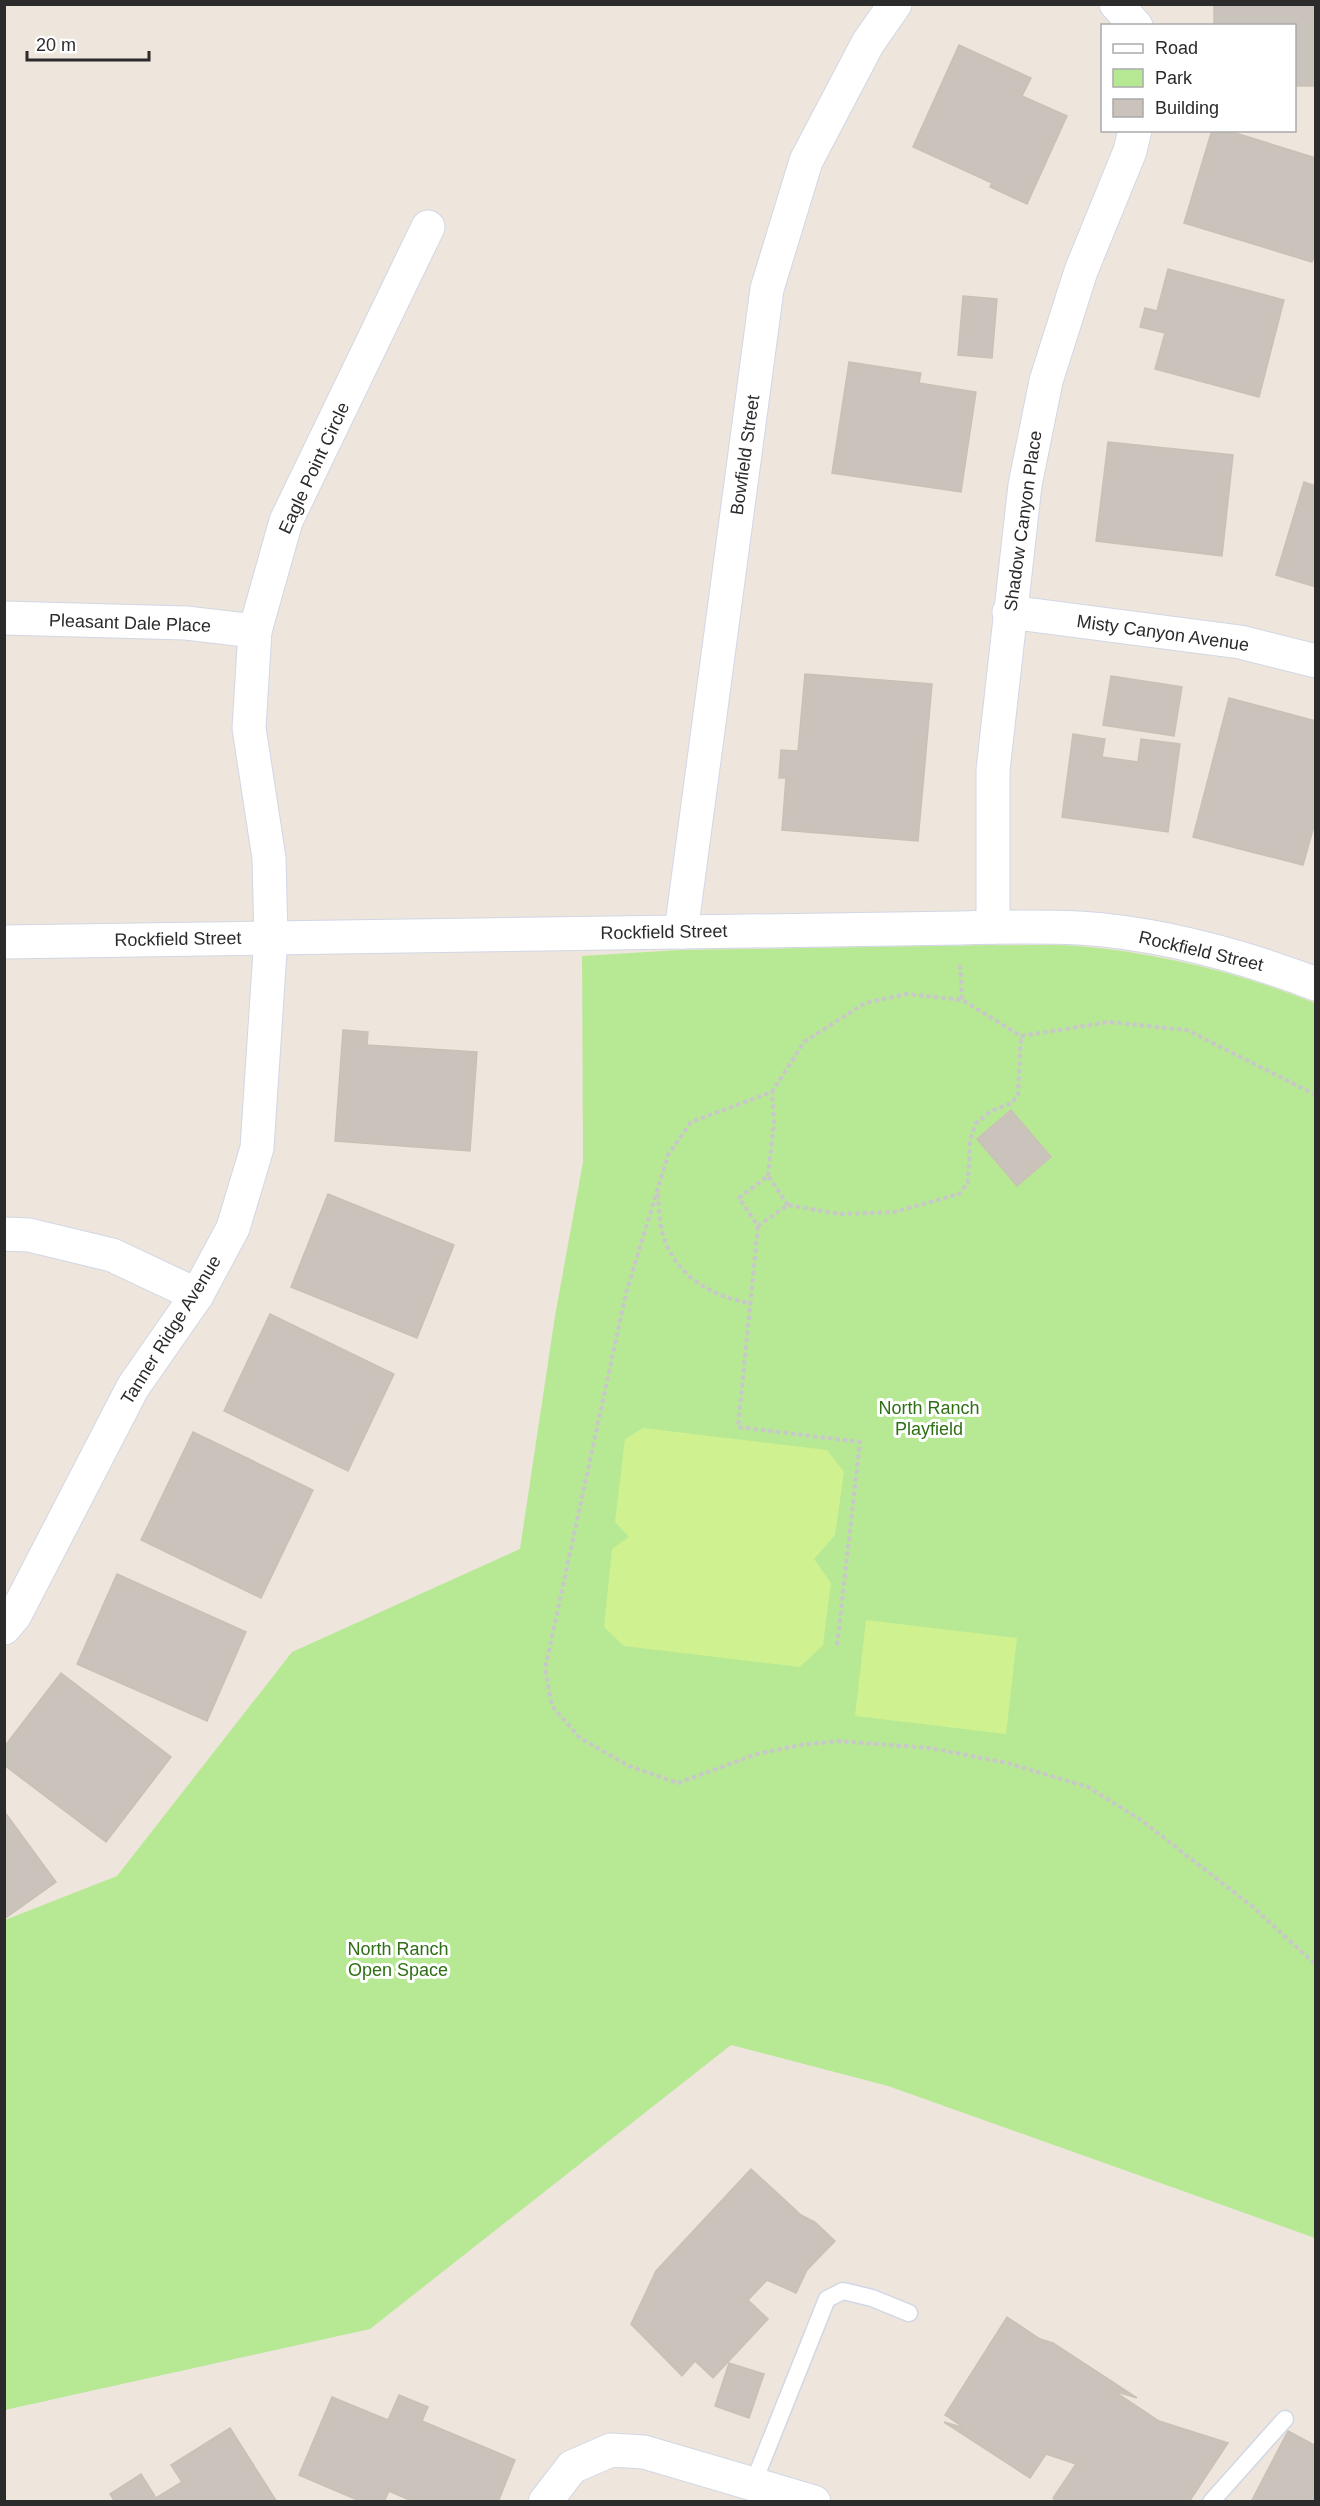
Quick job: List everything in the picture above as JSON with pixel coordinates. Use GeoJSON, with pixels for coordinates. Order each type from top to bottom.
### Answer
{"type":"FeatureCollection","features":[{"type":"Feature","properties":{"kind":"street","name":"Bowfield Street"},"geometry":{"type":"LineString","coordinates":[[681,932],[767,289],[806,161],[867,43],[895,4]]}},
{"type":"Feature","properties":{"kind":"street"},"geometry":{"type":"LineString","coordinates":[[1116,4],[1134,24]]}},
{"type":"Feature","properties":{"kind":"street","name":"Shadow Canyon Place"},"geometry":{"type":"LineString","coordinates":[[993,927],[993,770],[1025,484],[1046,381],[1081,271],[1130,151],[1135,132]]}},
{"type":"Feature","properties":{"kind":"street","name":"Eagle Point Circle"},"geometry":{"type":"LineString","coordinates":[[271,937],[269,858],[249,728],[255,631],[286,521],[428,227]]}},
{"type":"Feature","properties":{"kind":"street","name":"Misty Canyon Avenue"},"geometry":{"type":"LineString","coordinates":[[1009,612],[1240,642],[1316,661]]}},
{"type":"Feature","properties":{"kind":"street","name":"Pleasant Dale Place"},"geometry":{"type":"LineString","coordinates":[[4,618],[186,623],[255,631]]}},
{"type":"Feature","properties":{"kind":"street","name":"Rockfield Street"},"geometry":{"type":"LineString","coordinates":[[4,942],[993,927],[1080,928],[1165,939],[1262,963],[1316,984]]}},
{"type":"Feature","properties":{"kind":"street","name":"Tanner Ridge Avenue"},"geometry":{"type":"LineString","coordinates":[[4,1629],[15,1615],[133,1387],[197,1295],[233,1228],[257,1148],[271,937]]}},
{"type":"Feature","properties":{"kind":"street"},"geometry":{"type":"LineString","coordinates":[[4,1234],[29,1235],[112,1255],[197,1295]]}},
{"type":"Feature","properties":{"kind":"street"},"geometry":{"type":"LineString","coordinates":[[545,2502],[572,2467],[611,2450],[644,2452],[808,2501]]}},
{"type":"Feature","properties":{"kind":"lane"},"geometry":{"type":"LineString","coordinates":[[753,2484],[827,2299],[843,2291],[872,2298],[909,2313]]}},
{"type":"Feature","properties":{"kind":"lane"},"geometry":{"type":"LineString","coordinates":[[1211,2502],[1285,2419]]}},
{"type":"Feature","properties":{"kind":"path"},"geometry":{"type":"LineString","coordinates":[[788,1205],[768,1176],[774,1122],[772,1092],[804,1042],[865,1003],[907,994],[962,1000],[1021,1036],[1109,1022],[1187,1030],[1316,1095]]}},
{"type":"Feature","properties":{"kind":"path"},"geometry":{"type":"LineString","coordinates":[[758,1226],[788,1205],[840,1214],[894,1212],[959,1194],[968,1183],[970,1140],[976,1123],[991,1111],[1012,1103],[1018,1095],[1021,1036]]}},
{"type":"Feature","properties":{"kind":"path"},"geometry":{"type":"LineString","coordinates":[[772,1092],[691,1122],[668,1155],[626,1293],[545,1669],[552,1706],[580,1738],[629,1766],[678,1783],[758,1754],[838,1741],[930,1748],[1007,1763],[1088,1787],[1141,1820],[1244,1899],[1316,1965]]}},
{"type":"Feature","properties":{"kind":"path"},"geometry":{"type":"LineString","coordinates":[[768,1176],[739,1198],[758,1226],[738,1427],[860,1442],[837,1646]]}},
{"type":"Feature","properties":{"kind":"path"},"geometry":{"type":"LineString","coordinates":[[658,1193],[663,1235],[675,1259],[696,1283],[728,1300],[750,1303]]}},
{"type":"Feature","properties":{"kind":"green space"},"geometry":{"type":"Polygon","coordinates":[[[991,945],[1078,946],[1169,959],[1257,982],[1315,1003],[1315,2238],[888,2086],[731,2045],[370,2329],[5,2410],[5,1920],[117,1876],[292,1652],[520,1549],[555,1316],[583,1162],[582,956],[679,950],[991,945]]]}},
{"type":"Feature","properties":{"kind":"green space"},"geometry":{"type":"Polygon","coordinates":[[[643,1428],[827,1450],[844,1472],[835,1535],[814,1559],[831,1583],[823,1645],[800,1667],[624,1646],[604,1627],[612,1549],[629,1537],[615,1522],[625,1439],[643,1428]]]}},
{"type":"Feature","properties":{"kind":"green space"},"geometry":{"type":"Polygon","coordinates":[[[866,1620],[1017,1638],[1006,1734],[855,1716],[866,1620]]]}},
{"type":"Feature","properties":{"kind":"building"},"geometry":{"type":"Polygon","coordinates":[[[1214,4],[1316,4],[1316,86],[1296,86],[1296,24],[1214,24],[1214,4]]]}},
{"type":"Feature","properties":{"kind":"building"},"geometry":{"type":"Polygon","coordinates":[[[959,45],[1031,78],[1022,96],[1067,116],[1027,204],[990,187],[992,183],[913,147],[959,45]]]}},
{"type":"Feature","properties":{"kind":"building"},"geometry":{"type":"Polygon","coordinates":[[[1211,132],[1232,132],[1316,158],[1316,251],[1312,262],[1184,223],[1211,132]]]}},
{"type":"Feature","properties":{"kind":"building"},"geometry":{"type":"Polygon","coordinates":[[[1168,269],[1284,300],[1259,397],[1155,369],[1165,333],[1140,327],[1145,308],[1157,311],[1168,269]]]}},
{"type":"Feature","properties":{"kind":"building"},"geometry":{"type":"Polygon","coordinates":[[[963,296],[997,299],[992,358],[958,355],[963,296]]]}},
{"type":"Feature","properties":{"kind":"building"},"geometry":{"type":"Polygon","coordinates":[[[849,362],[921,373],[919,383],[976,392],[961,492],[832,473],[849,362]]]}},
{"type":"Feature","properties":{"kind":"building"},"geometry":{"type":"Polygon","coordinates":[[[1108,442],[1233,455],[1222,556],[1096,541],[1108,442]]]}},
{"type":"Feature","properties":{"kind":"building"},"geometry":{"type":"Polygon","coordinates":[[[1304,482],[1316,486],[1316,587],[1276,575],[1304,482]]]}},
{"type":"Feature","properties":{"kind":"building"},"geometry":{"type":"Polygon","coordinates":[[[805,674],[932,684],[918,841],[782,830],[786,778],[779,778],[781,750],[798,751],[805,674]]]}},
{"type":"Feature","properties":{"kind":"building"},"geometry":{"type":"Polygon","coordinates":[[[1111,676],[1182,687],[1174,736],[1103,725],[1111,676]]]}},
{"type":"Feature","properties":{"kind":"building"},"geometry":{"type":"Polygon","coordinates":[[[1229,698],[1316,721],[1316,819],[1303,865],[1193,837],[1229,698]]]}},
{"type":"Feature","properties":{"kind":"building"},"geometry":{"type":"Polygon","coordinates":[[[1073,734],[1105,739],[1102,757],[1138,762],[1141,739],[1180,744],[1168,832],[1062,817],[1073,734]]]}},
{"type":"Feature","properties":{"kind":"building"},"geometry":{"type":"Polygon","coordinates":[[[343,1030],[368,1032],[367,1045],[477,1052],[470,1151],[335,1141],[343,1030]]]}},
{"type":"Feature","properties":{"kind":"building"},"geometry":{"type":"Polygon","coordinates":[[[1011,1110],[1051,1157],[1017,1186],[977,1139],[1011,1110]]]}},
{"type":"Feature","properties":{"kind":"building"},"geometry":{"type":"Polygon","coordinates":[[[328,1194],[454,1245],[417,1338],[291,1287],[328,1194]]]}},
{"type":"Feature","properties":{"kind":"building"},"geometry":{"type":"Polygon","coordinates":[[[270,1314],[394,1374],[348,1471],[224,1411],[270,1314]]]}},
{"type":"Feature","properties":{"kind":"building"},"geometry":{"type":"Polygon","coordinates":[[[193,1432],[313,1490],[261,1598],[141,1540],[193,1432]]]}},
{"type":"Feature","properties":{"kind":"building"},"geometry":{"type":"Polygon","coordinates":[[[117,1574],[246,1632],[207,1721],[77,1664],[117,1574]]]}},
{"type":"Feature","properties":{"kind":"building"},"geometry":{"type":"Polygon","coordinates":[[[61,1673],[171,1757],[106,1842],[4,1765],[4,1747],[61,1673]]]}},
{"type":"Feature","properties":{"kind":"building"},"geometry":{"type":"Polygon","coordinates":[[[4,1811],[56,1882],[4,1919],[4,1811]]]}},
{"type":"Feature","properties":{"kind":"building"},"geometry":{"type":"Polygon","coordinates":[[[751,2169],[801,2215],[815,2222],[835,2241],[807,2270],[796,2293],[767,2280],[748,2300],[768,2319],[713,2378],[695,2361],[682,2376],[631,2324],[656,2271],[751,2169]]]}},
{"type":"Feature","properties":{"kind":"building"},"geometry":{"type":"Polygon","coordinates":[[[1007,2317],[1040,2339],[1053,2343],[1137,2398],[1114,2391],[1159,2421],[1228,2443],[1189,2502],[1058,2502],[1053,2498],[1076,2464],[1046,2454],[1030,2478],[944,2422],[965,2428],[945,2415],[1007,2317]]]}},
{"type":"Feature","properties":{"kind":"building"},"geometry":{"type":"Polygon","coordinates":[[[729,2363],[764,2374],[749,2418],[715,2406],[729,2363]]]}},
{"type":"Feature","properties":{"kind":"building"},"geometry":{"type":"Polygon","coordinates":[[[399,2395],[428,2407],[422,2421],[515,2460],[498,2502],[414,2502],[389,2491],[384,2502],[362,2502],[299,2475],[332,2397],[388,2420],[399,2395]]]}},
{"type":"Feature","properties":{"kind":"building"},"geometry":{"type":"Polygon","coordinates":[[[230,2428],[277,2502],[115,2502],[110,2494],[141,2474],[156,2498],[182,2482],[171,2465],[230,2428]]]}},
{"type":"Feature","properties":{"kind":"building"},"geometry":{"type":"Polygon","coordinates":[[[1288,2431],[1316,2446],[1316,2502],[1251,2502],[1288,2431]]]}},
{"type":"Feature","properties":{"kind":"park label","name":"North Ranch Playfield"},"geometry":{"type":"Point","coordinates":[929,1418]}},
{"type":"Feature","properties":{"kind":"park label","name":"North Ranch Open Space"},"geometry":{"type":"Point","coordinates":[398,1959]}}]}
